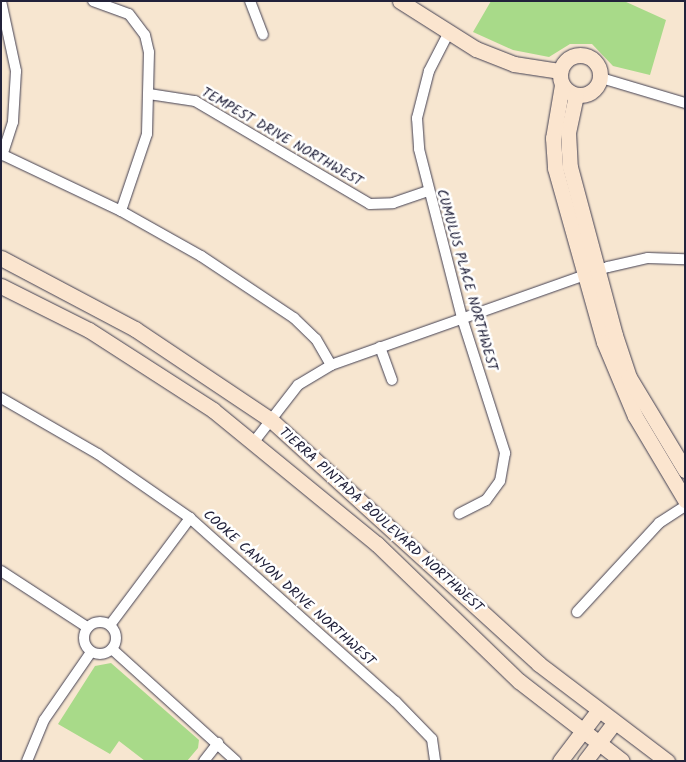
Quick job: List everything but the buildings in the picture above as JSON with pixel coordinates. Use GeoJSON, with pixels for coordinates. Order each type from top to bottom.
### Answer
{"type":"FeatureCollection","features":[{"type":"Feature","properties":{"kind":"main road"},"geometry":{"type":"LineString","coordinates":[[400,1],[448,34],[514,64],[561,78],[576,95]]}},
{"type":"Feature","properties":{"kind":"main road"},"geometry":{"type":"LineString","coordinates":[[576,95],[594,90],[601,78],[597,62],[585,54],[570,57],[561,78],[553,138],[555,168],[629,377],[685,470]]}},
{"type":"Feature","properties":{"kind":"main road"},"geometry":{"type":"LineString","coordinates":[[576,95],[568,132],[570,167],[591,273],[618,382],[685,500]]}},
{"type":"Feature","properties":{"kind":"main road","name":"TIERRA PINTADA BOULEVARD NORTHWEST"},"geometry":{"type":"LineString","coordinates":[[1,258],[135,329],[270,420],[539,664],[598,711],[666,761]]}},
{"type":"Feature","properties":{"kind":"main road","name":"TIERRA PINTADA BOULEVARD NORTHWEST"},"geometry":{"type":"LineString","coordinates":[[1,286],[89,330],[213,410],[377,544],[520,680],[582,732],[622,761]]}},
{"type":"Feature","properties":{"kind":"main road"},"geometry":{"type":"LineString","coordinates":[[560,761],[598,711]]}},
{"type":"Feature","properties":{"kind":"main road"},"geometry":{"type":"LineString","coordinates":[[584,761],[614,723]]}},
{"type":"Feature","properties":{"kind":"street"},"geometry":{"type":"LineString","coordinates":[[1,1],[16,71],[13,122],[2,155],[121,211],[201,256],[294,318],[316,339],[331,365]]}},
{"type":"Feature","properties":{"kind":"street"},"geometry":{"type":"LineString","coordinates":[[93,1],[129,14],[139,24],[149,52],[150,94],[146,134],[121,211]]}},
{"type":"Feature","properties":{"kind":"street"},"geometry":{"type":"LineString","coordinates":[[250,1],[263,34]]}},
{"type":"Feature","properties":{"kind":"street","name":"CUMULUS PLACE NORTHWEST"},"geometry":{"type":"LineString","coordinates":[[448,34],[429,71],[417,118],[428,190],[462,318],[505,452],[500,481],[486,500],[459,514]]}},
{"type":"Feature","properties":{"kind":"street"},"geometry":{"type":"LineString","coordinates":[[601,78],[685,103]]}},
{"type":"Feature","properties":{"kind":"street","name":"TEMPEST DRIVE NORTHWEST"},"geometry":{"type":"LineString","coordinates":[[150,94],[195,101],[370,204],[393,203],[428,190]]}},
{"type":"Feature","properties":{"kind":"street"},"geometry":{"type":"LineString","coordinates":[[254,443],[298,385],[331,365],[380,346],[591,273],[648,258],[685,259]]}},
{"type":"Feature","properties":{"kind":"street"},"geometry":{"type":"LineString","coordinates":[[380,346],[392,380]]}},
{"type":"Feature","properties":{"kind":"street","name":"COOKE CANYON DRIVE NORTHWEST"},"geometry":{"type":"LineString","coordinates":[[1,398],[98,454],[190,518],[395,701],[432,739],[436,758]]}},
{"type":"Feature","properties":{"kind":"street"},"geometry":{"type":"LineString","coordinates":[[577,612],[659,523],[685,506]]}},
{"type":"Feature","properties":{"kind":"street"},"geometry":{"type":"LineString","coordinates":[[110,625],[190,518]]}},
{"type":"Feature","properties":{"kind":"street"},"geometry":{"type":"LineString","coordinates":[[1,571],[87,627]]}},
{"type":"Feature","properties":{"kind":"street"},"geometry":{"type":"LineString","coordinates":[[87,627],[96,622],[110,625]]}},
{"type":"Feature","properties":{"kind":"street"},"geometry":{"type":"LineString","coordinates":[[87,627],[84,643],[91,652],[102,654],[112,649],[116,640],[110,625]]}},
{"type":"Feature","properties":{"kind":"street"},"geometry":{"type":"LineString","coordinates":[[112,649],[236,761]]}},
{"type":"Feature","properties":{"kind":"street"},"geometry":{"type":"LineString","coordinates":[[27,761],[44,720],[91,652]]}},
{"type":"Feature","properties":{"kind":"street"},"geometry":{"type":"LineString","coordinates":[[204,761],[218,744]]}},
{"type":"Feature","properties":{"kind":"green space"},"geometry":{"type":"Polygon","coordinates":[[[491,1],[624,1],[666,20],[650,75],[613,66],[592,44],[570,44],[549,57],[513,50],[473,32],[491,1]]]}},
{"type":"Feature","properties":{"kind":"green space"},"geometry":{"type":"Polygon","coordinates":[[[111,663],[199,740],[198,748],[187,761],[145,761],[119,741],[110,754],[58,724],[95,666],[111,663]]]}}]}
